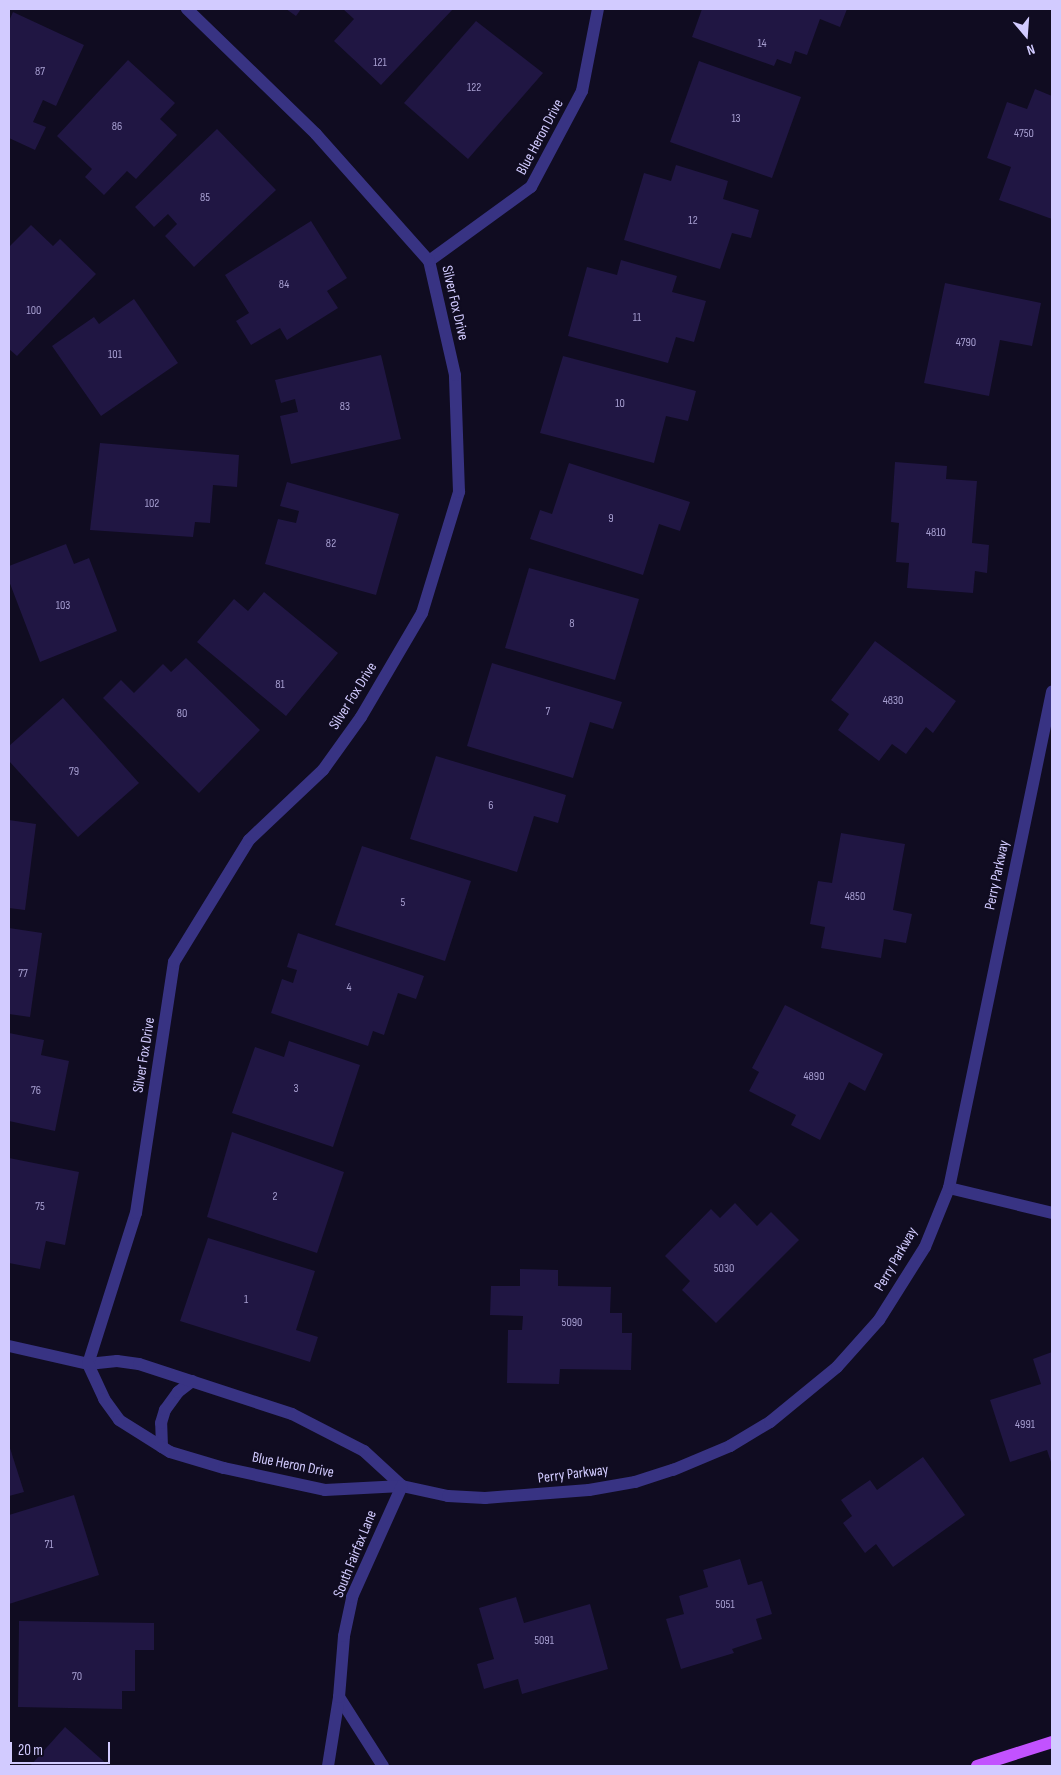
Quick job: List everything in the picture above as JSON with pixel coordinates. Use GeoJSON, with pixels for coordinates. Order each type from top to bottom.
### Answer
{"type":"FeatureCollection","features":[{"type":"Feature","properties":{"kind":"main road"},"geometry":{"type":"LineString","coordinates":[[978,1766],[1052,1742]]}},
{"type":"Feature","properties":{"kind":"street","name":"Silver Fox Drive"},"geometry":{"type":"LineString","coordinates":[[88,1364],[136,1213],[174,962],[249,840],[323,770],[362,717],[425,604],[459,492],[455,374],[429,261],[316,134],[187,9]]}},
{"type":"Feature","properties":{"kind":"street","name":"Blue Heron Drive"},"geometry":{"type":"LineString","coordinates":[[429,261],[532,187],[582,91],[598,9]]}},
{"type":"Feature","properties":{"kind":"street","name":"Perry Parkway"},"geometry":{"type":"LineString","coordinates":[[402,1486],[448,1496],[485,1498],[589,1490],[635,1482],[730,1446],[807,1394],[879,1320],[921,1254],[949,1188],[1052,692]]}},
{"type":"Feature","properties":{"kind":"street"},"geometry":{"type":"LineString","coordinates":[[949,1188],[1052,1213]]}},
{"type":"Feature","properties":{"kind":"street"},"geometry":{"type":"LineString","coordinates":[[9,1346],[88,1364],[117,1361],[139,1364],[292,1414],[337,1434],[364,1451],[402,1486]]}},
{"type":"Feature","properties":{"kind":"street","name":"Blue Heron Drive"},"geometry":{"type":"LineString","coordinates":[[88,1364],[104,1399],[119,1420],[162,1447],[195,1461],[325,1490],[402,1486]]}},
{"type":"Feature","properties":{"kind":"street"},"geometry":{"type":"LineString","coordinates":[[162,1447],[161,1423],[165,1410],[178,1392],[192,1381]]}},
{"type":"Feature","properties":{"kind":"street","name":"South Fairfax Lane"},"geometry":{"type":"LineString","coordinates":[[328,1766],[339,1697],[344,1636],[352,1597],[402,1486]]}},
{"type":"Feature","properties":{"kind":"street"},"geometry":{"type":"LineString","coordinates":[[339,1697],[383,1766]]}},
{"type":"Feature","properties":{"kind":"building"},"geometry":{"type":"Polygon","coordinates":[[[286,9],[301,9],[296,16],[286,9]]]}},
{"type":"Feature","properties":{"kind":"building"},"geometry":{"type":"Polygon","coordinates":[[[343,9],[453,9],[381,85],[334,41],[354,19],[343,9]]]}},
{"type":"Feature","properties":{"kind":"building"},"geometry":{"type":"Polygon","coordinates":[[[702,9],[847,9],[840,27],[820,19],[807,55],[795,51],[791,64],[777,59],[774,66],[692,37],[702,9]]]}},
{"type":"Feature","properties":{"kind":"building"},"geometry":{"type":"Polygon","coordinates":[[[13,12],[84,45],[56,106],[43,100],[33,122],[46,127],[35,150],[9,138],[9,21],[13,12]]]}},
{"type":"Feature","properties":{"kind":"building"},"geometry":{"type":"Polygon","coordinates":[[[476,21],[543,73],[468,159],[404,103],[476,21]]]}},
{"type":"Feature","properties":{"kind":"building"},"geometry":{"type":"Polygon","coordinates":[[[128,60],[175,103],[160,119],[177,135],[136,179],[127,171],[104,195],[85,177],[92,169],[57,136],[128,60]]]}},
{"type":"Feature","properties":{"kind":"building"},"geometry":{"type":"Polygon","coordinates":[[[699,61],[801,97],[772,178],[670,142],[699,61]]]}},
{"type":"Feature","properties":{"kind":"building"},"geometry":{"type":"Polygon","coordinates":[[[1035,89],[1052,96],[1052,219],[999,200],[1011,167],[987,158],[1007,102],[1027,109],[1035,89]]]}},
{"type":"Feature","properties":{"kind":"building"},"geometry":{"type":"Polygon","coordinates":[[[217,129],[276,190],[194,267],[165,236],[177,224],[168,214],[154,227],[135,207],[217,129]]]}},
{"type":"Feature","properties":{"kind":"building"},"geometry":{"type":"Polygon","coordinates":[[[676,165],[728,181],[723,199],[759,210],[751,238],[732,233],[720,269],[624,240],[644,173],[671,181],[676,165]]]}},
{"type":"Feature","properties":{"kind":"building"},"geometry":{"type":"Polygon","coordinates":[[[311,221],[347,278],[327,291],[338,308],[287,340],[280,328],[251,345],[236,321],[249,313],[225,275],[311,221]]]}},
{"type":"Feature","properties":{"kind":"building"},"geometry":{"type":"Polygon","coordinates":[[[31,225],[53,246],[60,239],[96,274],[17,356],[9,349],[9,247],[31,225]]]}},
{"type":"Feature","properties":{"kind":"building"},"geometry":{"type":"Polygon","coordinates":[[[621,260],[677,276],[672,292],[706,301],[694,342],[676,337],[668,363],[568,336],[587,267],[617,275],[621,260]]]}},
{"type":"Feature","properties":{"kind":"building"},"geometry":{"type":"Polygon","coordinates":[[[945,283],[1041,303],[1032,346],[1000,340],[989,396],[924,383],[945,283]]]}},
{"type":"Feature","properties":{"kind":"building"},"geometry":{"type":"Polygon","coordinates":[[[134,299],[178,363],[101,416],[52,346],[94,317],[99,324],[134,299]]]}},
{"type":"Feature","properties":{"kind":"building"},"geometry":{"type":"Polygon","coordinates":[[[381,355],[401,439],[291,464],[280,416],[298,412],[295,399],[281,403],[275,380],[381,355]]]}},
{"type":"Feature","properties":{"kind":"building"},"geometry":{"type":"Polygon","coordinates":[[[563,356],[696,391],[688,421],[666,416],[654,463],[540,433],[563,356]]]}},
{"type":"Feature","properties":{"kind":"building"},"geometry":{"type":"Polygon","coordinates":[[[100,443],[239,455],[237,487],[213,485],[210,523],[195,522],[193,537],[90,530],[100,443]]]}},
{"type":"Feature","properties":{"kind":"building"},"geometry":{"type":"Polygon","coordinates":[[[895,462],[947,466],[946,479],[977,481],[972,543],[989,545],[987,573],[975,571],[973,593],[907,588],[909,563],[896,562],[899,523],[891,522],[895,462]]]}},
{"type":"Feature","properties":{"kind":"building"},"geometry":{"type":"Polygon","coordinates":[[[569,463],[690,502],[680,531],[659,524],[643,575],[530,539],[540,510],[552,514],[569,463]]]}},
{"type":"Feature","properties":{"kind":"building"},"geometry":{"type":"Polygon","coordinates":[[[287,482],[399,514],[376,595],[265,564],[278,519],[296,523],[299,511],[280,506],[287,482]]]}},
{"type":"Feature","properties":{"kind":"building"},"geometry":{"type":"Polygon","coordinates":[[[66,544],[74,564],[89,558],[117,631],[40,662],[9,581],[9,566],[66,544]]]}},
{"type":"Feature","properties":{"kind":"building"},"geometry":{"type":"Polygon","coordinates":[[[529,568],[639,599],[615,680],[505,648],[529,568]]]}},
{"type":"Feature","properties":{"kind":"building"},"geometry":{"type":"Polygon","coordinates":[[[264,592],[338,653],[286,716],[197,642],[234,599],[248,611],[264,592]]]}},
{"type":"Feature","properties":{"kind":"building"},"geometry":{"type":"Polygon","coordinates":[[[875,641],[956,701],[933,733],[926,727],[906,754],[892,744],[879,761],[838,730],[849,714],[831,700],[875,641]]]}},
{"type":"Feature","properties":{"kind":"building"},"geometry":{"type":"Polygon","coordinates":[[[186,658],[260,730],[199,793],[103,698],[121,680],[134,693],[163,664],[171,672],[186,658]]]}},
{"type":"Feature","properties":{"kind":"building"},"geometry":{"type":"Polygon","coordinates":[[[492,663],[622,702],[613,729],[590,722],[573,778],[467,746],[492,663]]]}},
{"type":"Feature","properties":{"kind":"building"},"geometry":{"type":"Polygon","coordinates":[[[63,698],[139,783],[78,837],[9,761],[9,746],[63,698]]]}},
{"type":"Feature","properties":{"kind":"building"},"geometry":{"type":"Polygon","coordinates":[[[436,756],[566,795],[558,823],[534,816],[517,872],[410,839],[436,756]]]}},
{"type":"Feature","properties":{"kind":"building"},"geometry":{"type":"Polygon","coordinates":[[[9,820],[36,824],[25,910],[9,908],[9,820]]]}},
{"type":"Feature","properties":{"kind":"building"},"geometry":{"type":"Polygon","coordinates":[[[841,833],[905,844],[893,910],[912,914],[906,943],[884,939],[881,958],[821,948],[825,927],[810,924],[818,881],[832,883],[841,833]]]}},
{"type":"Feature","properties":{"kind":"building"},"geometry":{"type":"Polygon","coordinates":[[[362,846],[471,881],[445,961],[335,925],[362,846]]]}},
{"type":"Feature","properties":{"kind":"building"},"geometry":{"type":"Polygon","coordinates":[[[9,928],[42,933],[30,1017],[9,1014],[9,928]]]}},
{"type":"Feature","properties":{"kind":"building"},"geometry":{"type":"Polygon","coordinates":[[[298,933],[424,976],[416,999],[398,993],[384,1035],[373,1031],[368,1046],[271,1013],[282,979],[293,983],[297,970],[287,967],[298,933]]]}},
{"type":"Feature","properties":{"kind":"building"},"geometry":{"type":"Polygon","coordinates":[[[785,1005],[883,1054],[865,1091],[849,1082],[820,1140],[791,1125],[796,1115],[749,1091],[759,1072],[752,1068],[785,1005]]]}},
{"type":"Feature","properties":{"kind":"building"},"geometry":{"type":"Polygon","coordinates":[[[9,1033],[44,1040],[41,1055],[69,1061],[55,1131],[9,1121],[9,1033]]]}},
{"type":"Feature","properties":{"kind":"building"},"geometry":{"type":"Polygon","coordinates":[[[289,1041],[360,1065],[333,1147],[232,1113],[255,1047],[284,1057],[289,1041]]]}},
{"type":"Feature","properties":{"kind":"building"},"geometry":{"type":"Polygon","coordinates":[[[232,1132],[344,1172],[317,1253],[207,1217],[232,1132]]]}},
{"type":"Feature","properties":{"kind":"building"},"geometry":{"type":"Polygon","coordinates":[[[9,1158],[79,1172],[65,1245],[46,1241],[40,1269],[9,1263],[9,1158]]]}},
{"type":"Feature","properties":{"kind":"building"},"geometry":{"type":"Polygon","coordinates":[[[735,1203],[757,1226],[771,1212],[799,1240],[716,1323],[682,1290],[690,1281],[665,1256],[711,1209],[720,1218],[735,1203]]]}},
{"type":"Feature","properties":{"kind":"building"},"geometry":{"type":"Polygon","coordinates":[[[208,1238],[315,1271],[296,1330],[318,1337],[310,1362],[180,1321],[208,1238]]]}},
{"type":"Feature","properties":{"kind":"building"},"geometry":{"type":"Polygon","coordinates":[[[520,1269],[558,1270],[558,1286],[611,1287],[610,1313],[622,1313],[622,1333],[632,1333],[631,1370],[560,1369],[559,1384],[507,1383],[508,1330],[522,1330],[523,1316],[490,1315],[491,1286],[520,1286],[520,1269]]]}},
{"type":"Feature","properties":{"kind":"building"},"geometry":{"type":"Polygon","coordinates":[[[1052,1352],[1052,1465],[1047,1450],[1010,1462],[990,1400],[1041,1384],[1033,1359],[1052,1352]]]}},
{"type":"Feature","properties":{"kind":"building"},"geometry":{"type":"Polygon","coordinates":[[[9,1445],[24,1492],[9,1496],[9,1445]]]}},
{"type":"Feature","properties":{"kind":"building"},"geometry":{"type":"Polygon","coordinates":[[[923,1457],[965,1515],[893,1567],[876,1544],[865,1553],[843,1523],[852,1516],[841,1500],[870,1480],[877,1490],[923,1457]]]}},
{"type":"Feature","properties":{"kind":"building"},"geometry":{"type":"Polygon","coordinates":[[[74,1495],[99,1575],[9,1604],[9,1515],[74,1495]]]}},
{"type":"Feature","properties":{"kind":"building"},"geometry":{"type":"Polygon","coordinates":[[[740,1559],[748,1585],[762,1581],[772,1614],[756,1619],[762,1639],[732,1649],[734,1653],[681,1669],[666,1619],[684,1614],[679,1596],[708,1587],[703,1570],[740,1559]]]}},
{"type":"Feature","properties":{"kind":"building"},"geometry":{"type":"Polygon","coordinates":[[[516,1597],[524,1623],[590,1604],[608,1669],[522,1694],[518,1679],[484,1689],[477,1664],[494,1659],[479,1608],[516,1597]]]}},
{"type":"Feature","properties":{"kind":"building"},"geometry":{"type":"Polygon","coordinates":[[[19,1621],[154,1623],[154,1650],[135,1650],[135,1691],[122,1691],[122,1709],[18,1707],[19,1621]]]}},
{"type":"Feature","properties":{"kind":"building"},"geometry":{"type":"Polygon","coordinates":[[[65,1727],[109,1766],[30,1766],[65,1727]]]}}]}
